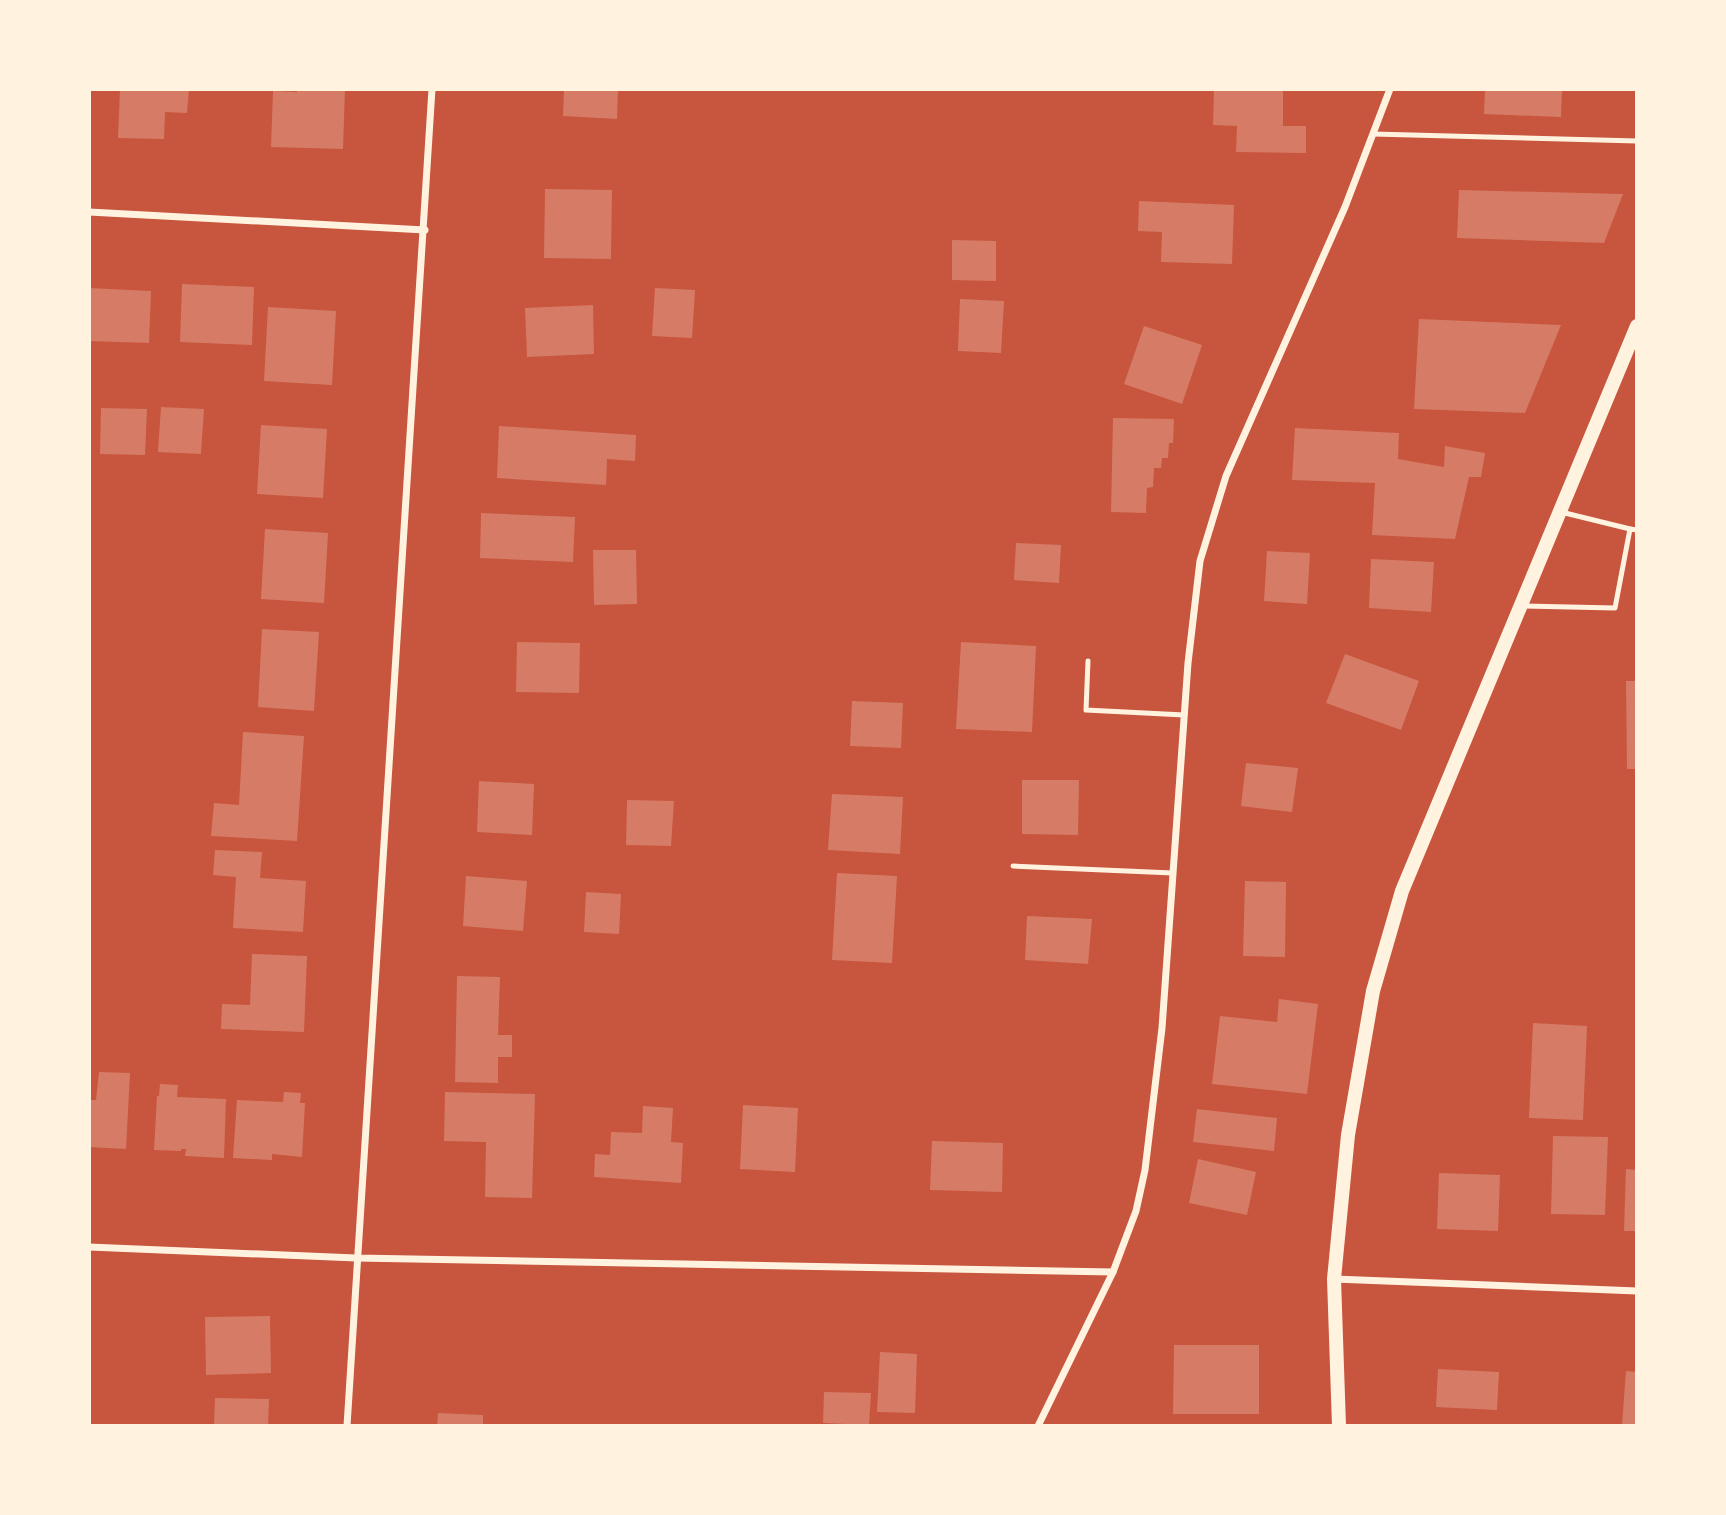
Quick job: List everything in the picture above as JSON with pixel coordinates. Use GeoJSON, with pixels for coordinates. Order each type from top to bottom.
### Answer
{"type":"FeatureCollection","features":[{"type":"Feature","properties":{"kind":"main road"},"geometry":{"type":"LineString","coordinates":[[1339,1426],[1334,1279],[1348,1135],[1373,991],[1402,891],[1637,326]]}},
{"type":"Feature","properties":{"kind":"street"},"geometry":{"type":"LineString","coordinates":[[347,1426],[432,89]]}},
{"type":"Feature","properties":{"kind":"street"},"geometry":{"type":"LineString","coordinates":[[1038,1426],[1113,1272],[1136,1211],[1146,1170],[1162,1028],[1184,715],[1200,561],[1226,476],[1345,207],[1390,89]]}},
{"type":"Feature","properties":{"kind":"street"},"geometry":{"type":"LineString","coordinates":[[89,212],[425,230]]}},
{"type":"Feature","properties":{"kind":"street"},"geometry":{"type":"LineString","coordinates":[[89,1247],[356,1258],[1113,1272]]}},
{"type":"Feature","properties":{"kind":"street"},"geometry":{"type":"LineString","coordinates":[[1334,1279],[1637,1292]]}},
{"type":"Feature","properties":{"kind":"lane"},"geometry":{"type":"LineString","coordinates":[[1373,134],[1637,141]]}},
{"type":"Feature","properties":{"kind":"lane"},"geometry":{"type":"LineString","coordinates":[[1521,606],[1615,608],[1633,529],[1560,512]]}},
{"type":"Feature","properties":{"kind":"lane"},"geometry":{"type":"LineString","coordinates":[[1088,661],[1086,710],[1184,715]]}},
{"type":"Feature","properties":{"kind":"lane"},"geometry":{"type":"LineString","coordinates":[[1013,866],[1173,873]]}},
{"type":"Feature","properties":{"kind":"building"},"geometry":{"type":"Polygon","coordinates":[[[120,89],[189,89],[187,113],[165,112],[164,139],[118,138],[120,89]]]}},
{"type":"Feature","properties":{"kind":"building"},"geometry":{"type":"Polygon","coordinates":[[[297,89],[345,89],[343,149],[271,147],[273,91],[297,92],[297,89]]]}},
{"type":"Feature","properties":{"kind":"building"},"geometry":{"type":"Polygon","coordinates":[[[564,89],[618,89],[617,119],[563,116],[564,89]]]}},
{"type":"Feature","properties":{"kind":"building"},"geometry":{"type":"Polygon","coordinates":[[[1214,89],[1283,89],[1283,126],[1306,126],[1306,153],[1236,152],[1237,126],[1213,125],[1214,89]]]}},
{"type":"Feature","properties":{"kind":"building"},"geometry":{"type":"Polygon","coordinates":[[[1485,89],[1562,89],[1561,117],[1484,114],[1485,89]]]}},
{"type":"Feature","properties":{"kind":"building"},"geometry":{"type":"Polygon","coordinates":[[[545,189],[612,190],[611,259],[544,258],[545,189]]]}},
{"type":"Feature","properties":{"kind":"building"},"geometry":{"type":"Polygon","coordinates":[[[1459,190],[1623,194],[1604,243],[1457,238],[1459,190]]]}},
{"type":"Feature","properties":{"kind":"building"},"geometry":{"type":"Polygon","coordinates":[[[1139,201],[1234,205],[1232,264],[1161,262],[1162,232],[1138,231],[1139,201]]]}},
{"type":"Feature","properties":{"kind":"building"},"geometry":{"type":"Polygon","coordinates":[[[952,240],[996,241],[996,281],[952,280],[952,240]]]}},
{"type":"Feature","properties":{"kind":"building"},"geometry":{"type":"Polygon","coordinates":[[[182,284],[254,287],[252,345],[180,342],[182,284]]]}},
{"type":"Feature","properties":{"kind":"building"},"geometry":{"type":"Polygon","coordinates":[[[89,288],[151,291],[149,343],[89,341],[89,288]]]}},
{"type":"Feature","properties":{"kind":"building"},"geometry":{"type":"Polygon","coordinates":[[[655,288],[695,290],[692,338],[652,336],[655,288]]]}},
{"type":"Feature","properties":{"kind":"building"},"geometry":{"type":"Polygon","coordinates":[[[960,299],[1004,301],[1001,353],[958,351],[960,299]]]}},
{"type":"Feature","properties":{"kind":"building"},"geometry":{"type":"Polygon","coordinates":[[[593,305],[594,354],[527,357],[525,308],[593,305]]]}},
{"type":"Feature","properties":{"kind":"building"},"geometry":{"type":"Polygon","coordinates":[[[268,307],[336,311],[332,385],[264,381],[268,307]]]}},
{"type":"Feature","properties":{"kind":"building"},"geometry":{"type":"Polygon","coordinates":[[[1419,319],[1561,325],[1525,413],[1414,409],[1419,319]]]}},
{"type":"Feature","properties":{"kind":"building"},"geometry":{"type":"Polygon","coordinates":[[[1144,326],[1202,345],[1182,404],[1124,384],[1144,326]]]}},
{"type":"Feature","properties":{"kind":"building"},"geometry":{"type":"Polygon","coordinates":[[[161,407],[204,409],[201,454],[158,452],[161,407]]]}},
{"type":"Feature","properties":{"kind":"building"},"geometry":{"type":"Polygon","coordinates":[[[101,408],[147,409],[145,455],[100,454],[101,408]]]}},
{"type":"Feature","properties":{"kind":"building"},"geometry":{"type":"Polygon","coordinates":[[[1113,418],[1174,419],[1173,443],[1169,443],[1168,458],[1162,458],[1161,468],[1154,468],[1153,487],[1147,488],[1146,513],[1111,512],[1113,418]]]}},
{"type":"Feature","properties":{"kind":"building"},"geometry":{"type":"Polygon","coordinates":[[[261,425],[327,429],[323,498],[257,494],[261,425]]]}},
{"type":"Feature","properties":{"kind":"building"},"geometry":{"type":"Polygon","coordinates":[[[499,426],[636,435],[635,461],[607,459],[606,485],[497,478],[499,426]]]}},
{"type":"Feature","properties":{"kind":"building"},"geometry":{"type":"Polygon","coordinates":[[[1295,428],[1399,433],[1398,459],[1444,467],[1445,446],[1485,453],[1481,477],[1469,477],[1455,539],[1372,535],[1375,483],[1292,480],[1295,428]]]}},
{"type":"Feature","properties":{"kind":"building"},"geometry":{"type":"Polygon","coordinates":[[[481,513],[575,517],[573,562],[480,558],[481,513]]]}},
{"type":"Feature","properties":{"kind":"building"},"geometry":{"type":"Polygon","coordinates":[[[265,529],[328,533],[324,603],[261,599],[265,529]]]}},
{"type":"Feature","properties":{"kind":"building"},"geometry":{"type":"Polygon","coordinates":[[[1016,543],[1061,545],[1059,583],[1014,580],[1016,543]]]}},
{"type":"Feature","properties":{"kind":"building"},"geometry":{"type":"Polygon","coordinates":[[[593,550],[636,550],[637,604],[594,605],[593,550]]]}},
{"type":"Feature","properties":{"kind":"building"},"geometry":{"type":"Polygon","coordinates":[[[1267,551],[1310,553],[1307,604],[1264,601],[1267,551]]]}},
{"type":"Feature","properties":{"kind":"building"},"geometry":{"type":"Polygon","coordinates":[[[1371,559],[1434,562],[1431,612],[1369,608],[1371,559]]]}},
{"type":"Feature","properties":{"kind":"building"},"geometry":{"type":"Polygon","coordinates":[[[262,629],[319,632],[314,711],[258,707],[262,629]]]}},
{"type":"Feature","properties":{"kind":"building"},"geometry":{"type":"Polygon","coordinates":[[[517,642],[580,643],[579,693],[516,692],[517,642]]]}},
{"type":"Feature","properties":{"kind":"building"},"geometry":{"type":"Polygon","coordinates":[[[961,642],[1036,646],[1032,732],[956,729],[961,642]]]}},
{"type":"Feature","properties":{"kind":"building"},"geometry":{"type":"Polygon","coordinates":[[[1345,654],[1419,681],[1401,730],[1326,703],[1345,654]]]}},
{"type":"Feature","properties":{"kind":"building"},"geometry":{"type":"Polygon","coordinates":[[[1626,681],[1637,681],[1637,769],[1627,769],[1626,681]]]}},
{"type":"Feature","properties":{"kind":"building"},"geometry":{"type":"Polygon","coordinates":[[[852,701],[903,703],[901,748],[850,746],[852,701]]]}},
{"type":"Feature","properties":{"kind":"building"},"geometry":{"type":"Polygon","coordinates":[[[243,732],[304,736],[297,841],[211,836],[214,803],[239,805],[243,732]]]}},
{"type":"Feature","properties":{"kind":"building"},"geometry":{"type":"Polygon","coordinates":[[[1246,763],[1298,768],[1292,812],[1241,806],[1246,763]]]}},
{"type":"Feature","properties":{"kind":"building"},"geometry":{"type":"Polygon","coordinates":[[[1022,780],[1079,780],[1078,835],[1022,834],[1022,780]]]}},
{"type":"Feature","properties":{"kind":"building"},"geometry":{"type":"Polygon","coordinates":[[[479,781],[534,784],[532,835],[477,832],[479,781]]]}},
{"type":"Feature","properties":{"kind":"building"},"geometry":{"type":"Polygon","coordinates":[[[832,794],[903,797],[900,854],[828,850],[832,794]]]}},
{"type":"Feature","properties":{"kind":"building"},"geometry":{"type":"Polygon","coordinates":[[[627,800],[674,801],[671,846],[626,845],[627,800]]]}},
{"type":"Feature","properties":{"kind":"building"},"geometry":{"type":"Polygon","coordinates":[[[215,850],[262,852],[260,878],[306,881],[303,932],[233,928],[236,877],[213,875],[215,850]]]}},
{"type":"Feature","properties":{"kind":"building"},"geometry":{"type":"Polygon","coordinates":[[[837,873],[897,876],[892,963],[832,960],[837,873]]]}},
{"type":"Feature","properties":{"kind":"building"},"geometry":{"type":"Polygon","coordinates":[[[466,876],[527,881],[523,931],[463,926],[466,876]]]}},
{"type":"Feature","properties":{"kind":"building"},"geometry":{"type":"Polygon","coordinates":[[[1245,881],[1286,882],[1285,957],[1243,956],[1245,881]]]}},
{"type":"Feature","properties":{"kind":"building"},"geometry":{"type":"Polygon","coordinates":[[[586,892],[621,894],[619,934],[584,932],[586,892]]]}},
{"type":"Feature","properties":{"kind":"building"},"geometry":{"type":"Polygon","coordinates":[[[1027,916],[1092,919],[1088,964],[1025,960],[1027,916]]]}},
{"type":"Feature","properties":{"kind":"building"},"geometry":{"type":"Polygon","coordinates":[[[252,954],[307,956],[304,1032],[221,1029],[222,1004],[250,1005],[252,954]]]}},
{"type":"Feature","properties":{"kind":"building"},"geometry":{"type":"Polygon","coordinates":[[[457,976],[500,977],[498,1035],[512,1035],[512,1057],[498,1057],[498,1083],[455,1082],[457,976]]]}},
{"type":"Feature","properties":{"kind":"building"},"geometry":{"type":"Polygon","coordinates":[[[1279,999],[1318,1004],[1307,1094],[1212,1084],[1220,1016],[1277,1022],[1279,999]]]}},
{"type":"Feature","properties":{"kind":"building"},"geometry":{"type":"Polygon","coordinates":[[[1533,1023],[1587,1026],[1583,1120],[1529,1118],[1533,1023]]]}},
{"type":"Feature","properties":{"kind":"building"},"geometry":{"type":"Polygon","coordinates":[[[99,1072],[130,1073],[126,1149],[89,1147],[89,1100],[96,1100],[99,1072]]]}},
{"type":"Feature","properties":{"kind":"building"},"geometry":{"type":"Polygon","coordinates":[[[160,1084],[178,1085],[177,1097],[226,1099],[224,1158],[185,1156],[186,1149],[154,1150],[160,1084]]]}},
{"type":"Feature","properties":{"kind":"building"},"geometry":{"type":"Polygon","coordinates":[[[284,1092],[301,1093],[300,1103],[305,1103],[302,1157],[272,1154],[272,1160],[233,1158],[237,1100],[283,1102],[284,1092]]]}},
{"type":"Feature","properties":{"kind":"building"},"geometry":{"type":"Polygon","coordinates":[[[445,1092],[535,1094],[532,1198],[485,1197],[486,1142],[444,1141],[445,1092]]]}},
{"type":"Feature","properties":{"kind":"building"},"geometry":{"type":"Polygon","coordinates":[[[743,1105],[798,1108],[795,1172],[740,1169],[743,1105]]]}},
{"type":"Feature","properties":{"kind":"building"},"geometry":{"type":"Polygon","coordinates":[[[643,1106],[673,1108],[671,1142],[683,1143],[681,1183],[594,1177],[595,1154],[610,1155],[611,1132],[642,1133],[643,1106]]]}},
{"type":"Feature","properties":{"kind":"building"},"geometry":{"type":"Polygon","coordinates":[[[1197,1109],[1277,1118],[1274,1151],[1193,1142],[1197,1109]]]}},
{"type":"Feature","properties":{"kind":"building"},"geometry":{"type":"Polygon","coordinates":[[[1553,1136],[1608,1137],[1605,1215],[1551,1214],[1553,1136]]]}},
{"type":"Feature","properties":{"kind":"building"},"geometry":{"type":"Polygon","coordinates":[[[932,1141],[1003,1143],[1002,1192],[930,1190],[932,1141]]]}},
{"type":"Feature","properties":{"kind":"building"},"geometry":{"type":"Polygon","coordinates":[[[1198,1159],[1256,1172],[1247,1215],[1189,1203],[1198,1159]]]}},
{"type":"Feature","properties":{"kind":"building"},"geometry":{"type":"Polygon","coordinates":[[[1626,1169],[1637,1170],[1637,1231],[1624,1231],[1626,1169]]]}},
{"type":"Feature","properties":{"kind":"building"},"geometry":{"type":"Polygon","coordinates":[[[1439,1173],[1500,1175],[1498,1231],[1437,1229],[1439,1173]]]}},
{"type":"Feature","properties":{"kind":"building"},"geometry":{"type":"Polygon","coordinates":[[[270,1316],[271,1373],[206,1375],[205,1317],[270,1316]]]}},
{"type":"Feature","properties":{"kind":"building"},"geometry":{"type":"Polygon","coordinates":[[[1174,1345],[1259,1345],[1259,1414],[1173,1414],[1174,1345]]]}},
{"type":"Feature","properties":{"kind":"building"},"geometry":{"type":"Polygon","coordinates":[[[880,1352],[917,1354],[915,1413],[877,1412],[880,1352]]]}},
{"type":"Feature","properties":{"kind":"building"},"geometry":{"type":"Polygon","coordinates":[[[1438,1369],[1499,1372],[1497,1410],[1436,1407],[1438,1369]]]}},
{"type":"Feature","properties":{"kind":"building"},"geometry":{"type":"Polygon","coordinates":[[[1626,1371],[1637,1372],[1637,1426],[1622,1425],[1626,1371]]]}},
{"type":"Feature","properties":{"kind":"building"},"geometry":{"type":"Polygon","coordinates":[[[824,1392],[871,1393],[869,1425],[823,1423],[824,1392]]]}},
{"type":"Feature","properties":{"kind":"building"},"geometry":{"type":"Polygon","coordinates":[[[215,1398],[269,1399],[268,1426],[214,1426],[215,1398]]]}},
{"type":"Feature","properties":{"kind":"building"},"geometry":{"type":"Polygon","coordinates":[[[438,1413],[483,1415],[483,1426],[437,1426],[438,1413]]]}}]}
